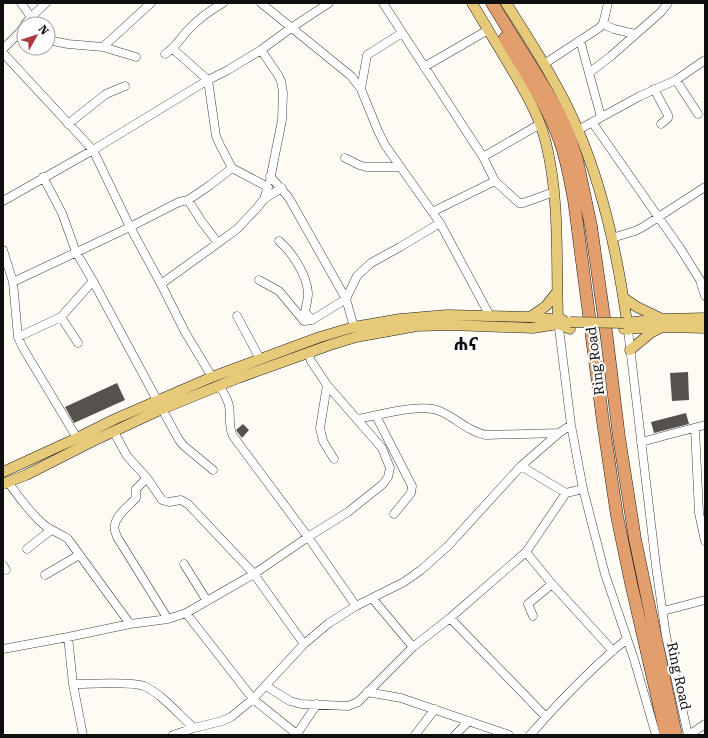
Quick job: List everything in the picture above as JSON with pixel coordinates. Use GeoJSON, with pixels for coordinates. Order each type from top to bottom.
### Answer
{"type":"FeatureCollection","features":[{"type":"Feature","properties":{"kind":"highway","name":"Ring Road"},"geometry":{"type":"LineString","coordinates":[[484,3],[552,121],[560,141],[568,169],[574,200],[617,516],[666,735]]}},
{"type":"Feature","properties":{"kind":"highway","name":"Ring Road"},"geometry":{"type":"LineString","coordinates":[[492,3],[560,115],[577,160],[591,226],[619,437],[635,539],[676,735]]}},
{"type":"Feature","properties":{"kind":"main road"},"geometry":{"type":"LineString","coordinates":[[472,3],[523,88],[540,124],[552,173],[554,192],[558,321]]}},
{"type":"Feature","properties":{"kind":"main road"},"geometry":{"type":"LineString","coordinates":[[506,3],[544,64],[578,130],[600,192],[612,239],[624,298],[626,326]]}},
{"type":"Feature","properties":{"kind":"main road"},"geometry":{"type":"LineString","coordinates":[[530,317],[546,306],[557,292]]}},
{"type":"Feature","properties":{"kind":"main road"},"geometry":{"type":"LineString","coordinates":[[624,298],[662,323],[705,328]]}},
{"type":"Feature","properties":{"kind":"main road"},"geometry":{"type":"LineString","coordinates":[[5,483],[26,475],[162,409],[219,386],[320,337],[354,327],[400,319],[447,315],[530,317],[558,321],[570,325],[626,326],[705,318]]}},
{"type":"Feature","properties":{"kind":"main road"},"geometry":{"type":"LineString","coordinates":[[3,472],[21,465],[157,400],[260,359],[308,352],[356,337],[417,326],[449,325],[525,328],[558,321]]}},
{"type":"Feature","properties":{"kind":"main road"},"geometry":{"type":"LineString","coordinates":[[630,350],[662,323]]}},
{"type":"Feature","properties":{"kind":"main road"},"geometry":{"type":"LineString","coordinates":[[21,465],[26,475]]}},
{"type":"Feature","properties":{"kind":"street"},"geometry":{"type":"LineString","coordinates":[[21,3],[30,16]]}},
{"type":"Feature","properties":{"kind":"street"},"geometry":{"type":"LineString","coordinates":[[32,16],[46,3]]}},
{"type":"Feature","properties":{"kind":"street"},"geometry":{"type":"LineString","coordinates":[[103,47],[151,3]]}},
{"type":"Feature","properties":{"kind":"street"},"geometry":{"type":"LineString","coordinates":[[165,54],[173,49],[210,10],[223,3]]}},
{"type":"Feature","properties":{"kind":"street"},"geometry":{"type":"LineString","coordinates":[[261,3],[351,76],[361,88],[385,145],[440,223],[490,316]]}},
{"type":"Feature","properties":{"kind":"street"},"geometry":{"type":"LineString","coordinates":[[3,201],[93,150],[208,80],[261,50],[329,3]]}},
{"type":"Feature","properties":{"kind":"street"},"geometry":{"type":"LineString","coordinates":[[382,3],[483,157],[495,182],[519,203],[554,192]]}},
{"type":"Feature","properties":{"kind":"street"},"geometry":{"type":"LineString","coordinates":[[544,64],[603,24],[608,3]]}},
{"type":"Feature","properties":{"kind":"street"},"geometry":{"type":"LineString","coordinates":[[589,73],[611,56],[661,12],[668,3]]}},
{"type":"Feature","properties":{"kind":"street"},"geometry":{"type":"LineString","coordinates":[[603,24],[614,29],[635,34]]}},
{"type":"Feature","properties":{"kind":"street"},"geometry":{"type":"LineString","coordinates":[[424,68],[488,30]]}},
{"type":"Feature","properties":{"kind":"street"},"geometry":{"type":"LineString","coordinates":[[361,88],[367,55],[402,33]]}},
{"type":"Feature","properties":{"kind":"street"},"geometry":{"type":"LineString","coordinates":[[3,49],[16,39]]}},
{"type":"Feature","properties":{"kind":"street"},"geometry":{"type":"LineString","coordinates":[[580,40],[601,117]]}},
{"type":"Feature","properties":{"kind":"street"},"geometry":{"type":"LineString","coordinates":[[56,42],[103,47],[136,58]]}},
{"type":"Feature","properties":{"kind":"street"},"geometry":{"type":"LineString","coordinates":[[173,49],[208,80],[216,136],[232,168],[268,188]]}},
{"type":"Feature","properties":{"kind":"street"},"geometry":{"type":"LineString","coordinates":[[161,284],[237,229],[264,199],[268,188],[282,120],[283,93],[281,81],[278,75],[261,50]]}},
{"type":"Feature","properties":{"kind":"street"},"geometry":{"type":"LineString","coordinates":[[3,53],[93,150],[130,228],[161,284],[185,332],[212,377]]}},
{"type":"Feature","properties":{"kind":"street"},"geometry":{"type":"LineString","coordinates":[[578,130],[654,89],[676,80],[705,60]]}},
{"type":"Feature","properties":{"kind":"street"},"geometry":{"type":"LineString","coordinates":[[676,80],[698,114]]}},
{"type":"Feature","properties":{"kind":"street"},"geometry":{"type":"LineString","coordinates":[[68,124],[106,94],[124,86]]}},
{"type":"Feature","properties":{"kind":"street"},"geometry":{"type":"LineString","coordinates":[[654,89],[668,115],[668,118],[661,124]]}},
{"type":"Feature","properties":{"kind":"street"},"geometry":{"type":"LineString","coordinates":[[592,122],[702,279],[705,296]]}},
{"type":"Feature","properties":{"kind":"street"},"geometry":{"type":"LineString","coordinates":[[483,157],[540,124]]}},
{"type":"Feature","properties":{"kind":"street"},"geometry":{"type":"LineString","coordinates":[[345,158],[359,165],[400,166]]}},
{"type":"Feature","properties":{"kind":"street"},"geometry":{"type":"LineString","coordinates":[[13,282],[130,228],[179,202],[188,200],[232,168]]}},
{"type":"Feature","properties":{"kind":"street"},"geometry":{"type":"LineString","coordinates":[[270,176],[282,188],[289,198],[346,299],[354,327]]}},
{"type":"Feature","properties":{"kind":"street"},"geometry":{"type":"LineString","coordinates":[[43,178],[62,214],[76,252],[94,281],[157,400]]}},
{"type":"Feature","properties":{"kind":"street"},"geometry":{"type":"LineString","coordinates":[[432,212],[495,182]]}},
{"type":"Feature","properties":{"kind":"street"},"geometry":{"type":"LineString","coordinates":[[612,239],[635,231],[705,187]]}},
{"type":"Feature","properties":{"kind":"street"},"geometry":{"type":"LineString","coordinates":[[264,199],[282,188]]}},
{"type":"Feature","properties":{"kind":"street"},"geometry":{"type":"LineString","coordinates":[[188,200],[218,244]]}},
{"type":"Feature","properties":{"kind":"street"},"geometry":{"type":"LineString","coordinates":[[259,280],[279,291],[304,321],[312,320],[346,299],[357,276],[370,263],[440,223]]}},
{"type":"Feature","properties":{"kind":"street"},"geometry":{"type":"LineString","coordinates":[[279,241],[291,253],[302,273],[308,291],[305,312],[312,320]]}},
{"type":"Feature","properties":{"kind":"street"},"geometry":{"type":"LineString","coordinates":[[3,250],[13,282],[18,337],[23,348],[77,438]]}},
{"type":"Feature","properties":{"kind":"street"},"geometry":{"type":"LineString","coordinates":[[18,337],[61,317],[94,281]]}},
{"type":"Feature","properties":{"kind":"street"},"geometry":{"type":"LineString","coordinates":[[237,316],[260,359]]}},
{"type":"Feature","properties":{"kind":"street"},"geometry":{"type":"LineString","coordinates":[[61,317],[78,343]]}},
{"type":"Feature","properties":{"kind":"street"},"geometry":{"type":"LineString","coordinates":[[558,321],[571,425],[583,489],[605,574],[634,659],[656,735]]}},
{"type":"Feature","properties":{"kind":"street"},"geometry":{"type":"LineString","coordinates":[[626,326],[666,636],[688,735],[705,724]]}},
{"type":"Feature","properties":{"kind":"street"},"geometry":{"type":"LineString","coordinates":[[3,649],[130,624],[168,620],[186,613],[254,574],[348,512],[383,484],[388,477],[390,468],[382,448],[327,385],[311,361],[308,352]]}},
{"type":"Feature","properties":{"kind":"street"},"geometry":{"type":"LineString","coordinates":[[327,385],[320,428],[323,441],[334,459]]}},
{"type":"Feature","properties":{"kind":"street"},"geometry":{"type":"LineString","coordinates":[[219,386],[230,407],[230,432],[308,537],[356,606]]}},
{"type":"Feature","properties":{"kind":"street"},"geometry":{"type":"LineString","coordinates":[[357,419],[420,407],[431,408],[449,415],[479,434],[559,434]]}},
{"type":"Feature","properties":{"kind":"street"},"geometry":{"type":"LineString","coordinates":[[162,409],[179,440],[184,446],[213,470]]}},
{"type":"Feature","properties":{"kind":"street"},"geometry":{"type":"LineString","coordinates":[[376,416],[412,486],[411,493],[394,514]]}},
{"type":"Feature","properties":{"kind":"street"},"geometry":{"type":"LineString","coordinates":[[173,735],[185,733],[194,728],[222,721],[231,717],[253,699],[304,644],[329,623],[356,606],[404,582],[421,570],[448,546],[521,466],[571,425]]}},
{"type":"Feature","properties":{"kind":"street"},"geometry":{"type":"LineString","coordinates":[[641,442],[705,425]]}},
{"type":"Feature","properties":{"kind":"street"},"geometry":{"type":"LineString","coordinates":[[695,428],[699,513],[705,541]]}},
{"type":"Feature","properties":{"kind":"street"},"geometry":{"type":"LineString","coordinates":[[114,432],[127,456],[147,478],[162,500],[165,502],[182,500],[188,504],[254,574],[304,644]]}},
{"type":"Feature","properties":{"kind":"street"},"geometry":{"type":"LineString","coordinates":[[521,466],[566,493]]}},
{"type":"Feature","properties":{"kind":"street"},"geometry":{"type":"LineString","coordinates":[[147,478],[137,486],[136,498],[118,516],[114,530],[168,620]]}},
{"type":"Feature","properties":{"kind":"street"},"geometry":{"type":"LineString","coordinates":[[5,483],[34,515],[51,530],[62,534],[68,539],[130,624]]}},
{"type":"Feature","properties":{"kind":"street"},"geometry":{"type":"LineString","coordinates":[[266,686],[290,701],[301,704],[348,706],[358,702],[413,647],[450,618],[526,552],[566,493],[583,489]]}},
{"type":"Feature","properties":{"kind":"street"},"geometry":{"type":"LineString","coordinates":[[27,549],[51,530]]}},
{"type":"Feature","properties":{"kind":"street"},"geometry":{"type":"LineString","coordinates":[[526,552],[552,584],[613,650]]}},
{"type":"Feature","properties":{"kind":"street"},"geometry":{"type":"LineString","coordinates":[[44,575],[79,555]]}},
{"type":"Feature","properties":{"kind":"street"},"geometry":{"type":"LineString","coordinates":[[184,564],[207,601]]}},
{"type":"Feature","properties":{"kind":"street"},"geometry":{"type":"LineString","coordinates":[[533,616],[528,604],[552,584]]}},
{"type":"Feature","properties":{"kind":"street"},"geometry":{"type":"LineString","coordinates":[[372,598],[413,647]]}},
{"type":"Feature","properties":{"kind":"street"},"geometry":{"type":"LineString","coordinates":[[663,611],[705,600]]}},
{"type":"Feature","properties":{"kind":"street"},"geometry":{"type":"LineString","coordinates":[[186,613],[253,699],[298,734],[317,704]]}},
{"type":"Feature","properties":{"kind":"street"},"geometry":{"type":"LineString","coordinates":[[450,618],[546,717]]}},
{"type":"Feature","properties":{"kind":"street"},"geometry":{"type":"LineString","coordinates":[[68,637],[83,735]]}},
{"type":"Feature","properties":{"kind":"street"},"geometry":{"type":"LineString","coordinates":[[530,735],[613,650],[627,639]]}},
{"type":"Feature","properties":{"kind":"street"},"geometry":{"type":"LineString","coordinates":[[74,684],[132,684],[143,686],[160,697],[194,728]]}},
{"type":"Feature","properties":{"kind":"street"},"geometry":{"type":"LineString","coordinates":[[367,692],[401,698],[509,735]]}},
{"type":"Feature","properties":{"kind":"street"},"geometry":{"type":"LineString","coordinates":[[415,735],[435,709]]}},
{"type":"Feature","properties":{"kind":"street"},"geometry":{"type":"LineString","coordinates":[[455,735],[469,721]]}},
{"type":"Feature","properties":{"kind":"building"},"geometry":{"type":"Polygon","coordinates":[[[688,372],[689,400],[672,401],[670,373],[688,372]]]}},
{"type":"Feature","properties":{"kind":"building"},"geometry":{"type":"Polygon","coordinates":[[[117,383],[125,400],[74,423],[65,407],[117,383]]]}},
{"type":"Feature","properties":{"kind":"building"},"geometry":{"type":"Polygon","coordinates":[[[686,413],[689,424],[654,433],[651,422],[686,413]]]}},
{"type":"Feature","properties":{"kind":"building"},"geometry":{"type":"Polygon","coordinates":[[[243,424],[249,430],[242,438],[236,430],[243,424]]]}},
{"type":"Feature","properties":{"kind":"district","name":"ሐና"},"geometry":{"type":"Point","coordinates":[466,343]}}]}
